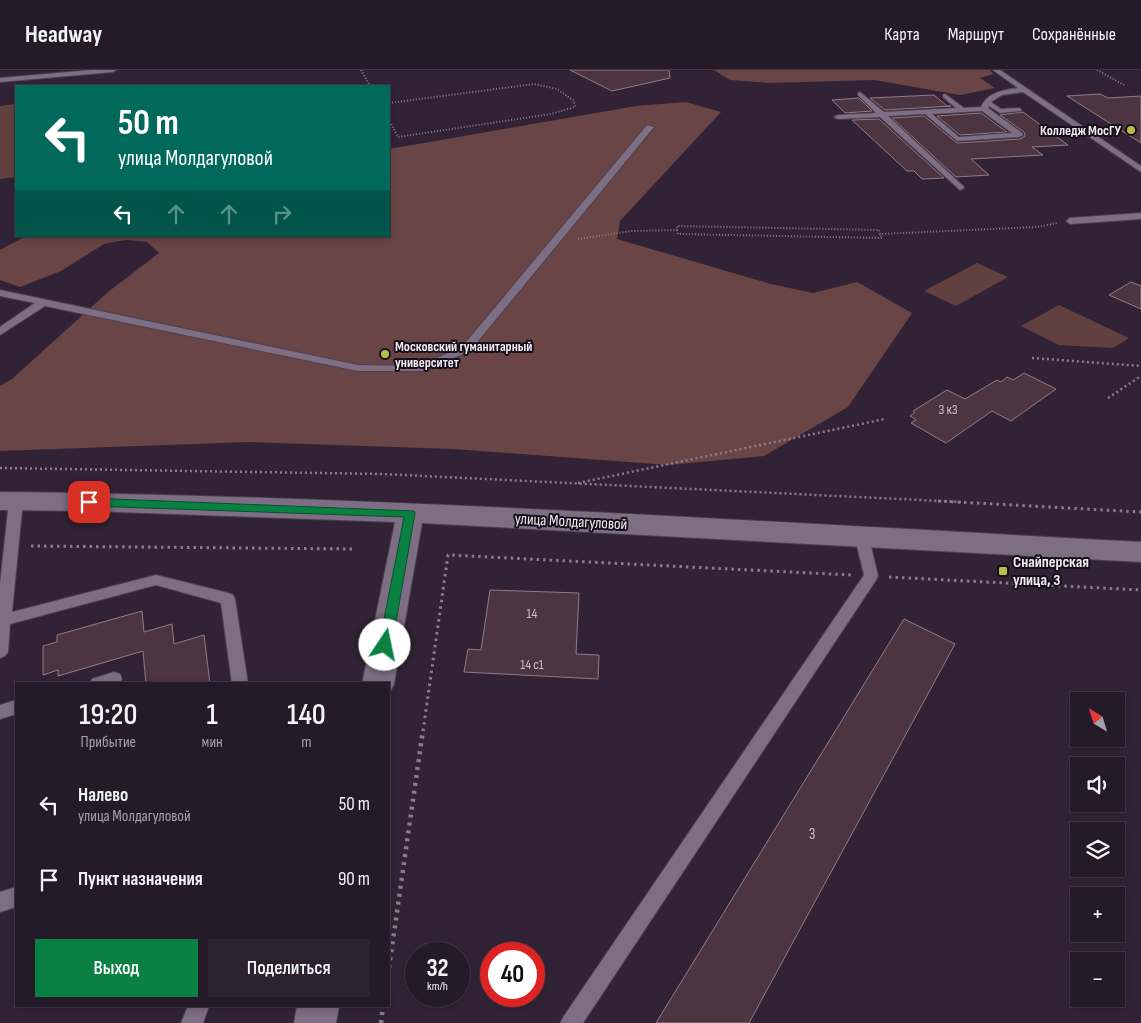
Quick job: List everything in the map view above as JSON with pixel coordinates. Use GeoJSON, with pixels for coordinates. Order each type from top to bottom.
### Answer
{"type":"FeatureCollection","features":[{"type":"Feature","properties":{"kind":"street","name":"улица Молдагуловой"},"geometry":{"type":"LineString","coordinates":[[8,501],[410,513],[1141,552]]}},
{"type":"Feature","properties":{"kind":"street"},"geometry":{"type":"LineString","coordinates":[[378,682],[410,513]]}},
{"type":"Feature","properties":{"kind":"street"},"geometry":{"type":"LineString","coordinates":[[315,1023],[318,1007]]}},
{"type":"Feature","properties":{"kind":"lane"},"geometry":{"type":"LineString","coordinates":[[0,80],[113,70]]}},
{"type":"Feature","properties":{"kind":"lane"},"geometry":{"type":"LineString","coordinates":[[996,70],[1022,90],[1141,170]]}},
{"type":"Feature","properties":{"kind":"lane"},"geometry":{"type":"LineString","coordinates":[[838,117],[962,110],[985,105],[996,94],[1022,90]]}},
{"type":"Feature","properties":{"kind":"lane"},"geometry":{"type":"LineString","coordinates":[[860,94],[960,188]]}},
{"type":"Feature","properties":{"kind":"lane"},"geometry":{"type":"LineString","coordinates":[[945,96],[962,110]]}},
{"type":"Feature","properties":{"kind":"lane"},"geometry":{"type":"LineString","coordinates":[[985,105],[1000,111],[1019,110]]}},
{"type":"Feature","properties":{"kind":"lane"},"geometry":{"type":"LineString","coordinates":[[926,112],[957,139],[1019,135],[985,105]]}},
{"type":"Feature","properties":{"kind":"lane"},"geometry":{"type":"LineString","coordinates":[[0,293],[358,368],[420,369],[466,350],[650,127]]}},
{"type":"Feature","properties":{"kind":"lane"},"geometry":{"type":"LineString","coordinates":[[1070,222],[1141,216]]}},
{"type":"Feature","properties":{"kind":"lane"},"geometry":{"type":"LineString","coordinates":[[0,332],[44,302]]}},
{"type":"Feature","properties":{"kind":"lane"},"geometry":{"type":"LineString","coordinates":[[0,652],[11,545],[8,501]]}},
{"type":"Feature","properties":{"kind":"lane"},"geometry":{"type":"LineString","coordinates":[[571,1023],[871,576],[862,538]]}},
{"type":"Feature","properties":{"kind":"lane"},"geometry":{"type":"LineString","coordinates":[[4,620],[156,580],[228,599],[240,682]]}},
{"type":"Feature","properties":{"kind":"lane"},"geometry":{"type":"LineString","coordinates":[[104,682],[114,679]]}},
{"type":"Feature","properties":{"kind":"lane"},"geometry":{"type":"LineString","coordinates":[[0,712],[15,708]]}},
{"type":"Feature","properties":{"kind":"lane"},"geometry":{"type":"LineString","coordinates":[[0,902],[15,897]]}},
{"type":"Feature","properties":{"kind":"lane"},"geometry":{"type":"LineString","coordinates":[[192,1023],[200,1007]]}},
{"type":"Feature","properties":{"kind":"path"},"geometry":{"type":"LineString","coordinates":[[361,70],[369,85]]}},
{"type":"Feature","properties":{"kind":"path"},"geometry":{"type":"LineString","coordinates":[[1097,70],[1124,85]]}},
{"type":"Feature","properties":{"kind":"path"},"geometry":{"type":"LineString","coordinates":[[390,103],[534,84],[557,88],[574,101],[575,107],[551,114],[398,137],[390,122]]}},
{"type":"Feature","properties":{"kind":"path"},"geometry":{"type":"LineString","coordinates":[[880,234],[1037,226],[1070,222]]}},
{"type":"Feature","properties":{"kind":"path"},"geometry":{"type":"LineString","coordinates":[[677,226],[879,230],[880,234],[882,238],[678,234],[677,226]]}},
{"type":"Feature","properties":{"kind":"path"},"geometry":{"type":"LineString","coordinates":[[554,242],[632,231],[678,230]]}},
{"type":"Feature","properties":{"kind":"path"},"geometry":{"type":"LineString","coordinates":[[1032,358],[1141,366]]}},
{"type":"Feature","properties":{"kind":"path"},"geometry":{"type":"LineString","coordinates":[[1108,398],[1141,376]]}},
{"type":"Feature","properties":{"kind":"path"},"geometry":{"type":"LineString","coordinates":[[572,484],[885,419]]}},
{"type":"Feature","properties":{"kind":"path"},"geometry":{"type":"LineString","coordinates":[[0,468],[382,474],[1141,512]]}},
{"type":"Feature","properties":{"kind":"path"},"geometry":{"type":"LineString","coordinates":[[11,545],[353,549]]}},
{"type":"Feature","properties":{"kind":"path"},"geometry":{"type":"LineString","coordinates":[[390,961],[448,555],[1141,590]]}},
{"type":"Feature","properties":{"kind":"path"},"geometry":{"type":"LineString","coordinates":[[381,1023],[383,1007]]}},
{"type":"Feature","properties":{"kind":"shaded area"},"geometry":{"type":"Polygon","coordinates":[[[714,70],[989,70],[994,74],[980,78],[995,88],[960,95],[874,80],[769,83],[730,80],[714,70]]]}},
{"type":"Feature","properties":{"kind":"shaded area"},"geometry":{"type":"Polygon","coordinates":[[[686,102],[721,112],[620,221],[617,239],[771,284],[813,293],[857,282],[912,313],[848,407],[764,456],[669,465],[453,449],[249,442],[0,451],[0,386],[12,379],[108,292],[159,253],[147,242],[126,240],[104,244],[61,271],[20,287],[0,280],[0,250],[24,237],[390,237],[390,149],[636,106],[686,102]]]}},
{"type":"Feature","properties":{"kind":"shaded area"},"geometry":{"type":"Polygon","coordinates":[[[15,104],[15,177],[0,179],[0,106],[15,104]]]}},
{"type":"Feature","properties":{"kind":"shaded area"},"geometry":{"type":"Polygon","coordinates":[[[977,263],[1008,277],[956,306],[924,291],[977,263]]]}},
{"type":"Feature","properties":{"kind":"shaded area"},"geometry":{"type":"Polygon","coordinates":[[[1059,305],[1129,338],[1113,348],[1059,345],[1021,326],[1059,305]]]}},
{"type":"Feature","properties":{"kind":"building"},"geometry":{"type":"Polygon","coordinates":[[[570,70],[669,70],[670,78],[612,91],[570,70]]]}},
{"type":"Feature","properties":{"kind":"building","name":"Колледж МосГУ"},"geometry":{"type":"Polygon","coordinates":[[[1100,94],[1108,98],[1141,96],[1141,143],[1067,96],[1100,94]]]}},
{"type":"Feature","properties":{"kind":"building"},"geometry":{"type":"Polygon","coordinates":[[[934,95],[947,106],[951,106],[885,110],[870,98],[934,95]]]}},
{"type":"Feature","properties":{"kind":"building"},"geometry":{"type":"Polygon","coordinates":[[[859,98],[872,111],[845,113],[832,100],[859,98]]]}},
{"type":"Feature","properties":{"kind":"building"},"geometry":{"type":"Polygon","coordinates":[[[1023,112],[1068,145],[1032,147],[1043,155],[971,159],[989,175],[956,177],[892,118],[924,116],[957,143],[1020,139],[1025,136],[1024,132],[1000,115],[1023,112]]]}},
{"type":"Feature","properties":{"kind":"building"},"geometry":{"type":"Polygon","coordinates":[[[981,113],[1007,132],[960,135],[937,116],[981,113]]]}},
{"type":"Feature","properties":{"kind":"building"},"geometry":{"type":"Polygon","coordinates":[[[879,119],[944,178],[922,179],[914,171],[907,171],[852,120],[879,119]]]}},
{"type":"Feature","properties":{"kind":"building"},"geometry":{"type":"Polygon","coordinates":[[[1131,282],[1141,286],[1141,309],[1109,295],[1131,282]]]}},
{"type":"Feature","properties":{"kind":"building"},"geometry":{"type":"Polygon","coordinates":[[[1024,373],[1056,389],[1011,421],[992,411],[946,443],[911,423],[916,420],[910,416],[915,412],[913,411],[947,390],[965,399],[997,380],[1001,382],[1007,377],[1013,380],[1024,373]]]}},
{"type":"Feature","properties":{"kind":"building"},"geometry":{"type":"Polygon","coordinates":[[[490,590],[579,593],[576,654],[599,655],[598,679],[464,672],[468,649],[481,650],[490,590]]]}},
{"type":"Feature","properties":{"kind":"building"},"geometry":{"type":"Polygon","coordinates":[[[142,611],[144,632],[172,624],[174,644],[204,635],[210,682],[146,682],[143,651],[58,676],[58,670],[43,675],[43,646],[57,642],[57,635],[142,611]]]}},
{"type":"Feature","properties":{"kind":"building"},"geometry":{"type":"Polygon","coordinates":[[[904,619],[955,644],[749,1023],[656,1023],[904,619]]]}},
{"type":"Feature","properties":{"kind":"place","name":"Колледж МосГУ"},"geometry":{"type":"Point","coordinates":[1131,130]}},
{"type":"Feature","properties":{"kind":"place","name":"Московский гуманитарный университет"},"geometry":{"type":"Point","coordinates":[385,354]}},
{"type":"Feature","properties":{"kind":"place","name":"Снайперская улица, 3"},"geometry":{"type":"Point","coordinates":[1003,571]}},
{"type":"Feature","properties":{"kind":"route"},"geometry":{"type":"LineString","coordinates":[[89,502],[410,513],[385,645]]}}]}
